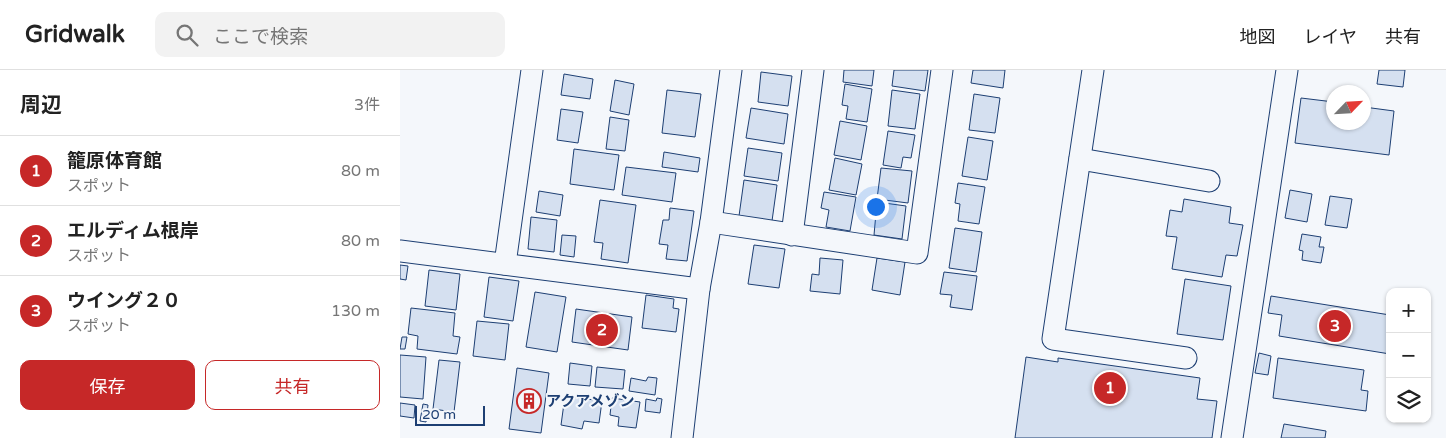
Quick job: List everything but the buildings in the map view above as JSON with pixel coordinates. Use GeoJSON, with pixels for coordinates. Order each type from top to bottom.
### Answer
{"type":"FeatureCollection","features":[{"type":"Feature","properties":{"kind":"street"},"geometry":{"type":"LineString","coordinates":[[505,264],[532,70]]}},
{"type":"Feature","properties":{"kind":"street"},"geometry":{"type":"LineString","coordinates":[[682,438],[699,289],[712,222],[731,70]]}},
{"type":"Feature","properties":{"kind":"street"},"geometry":{"type":"LineString","coordinates":[[792,235],[813,70]]}},
{"type":"Feature","properties":{"kind":"street"},"geometry":{"type":"LineString","coordinates":[[712,222],[917,253],[942,70]]}},
{"type":"Feature","properties":{"kind":"street"},"geometry":{"type":"LineString","coordinates":[[1093,70],[1053,339],[1186,358]]}},
{"type":"Feature","properties":{"kind":"street"},"geometry":{"type":"LineString","coordinates":[[1232,438],[1287,70]]}},
{"type":"Feature","properties":{"kind":"street"},"geometry":{"type":"LineString","coordinates":[[1080,159],[1209,181]]}},
{"type":"Feature","properties":{"kind":"street"},"geometry":{"type":"LineString","coordinates":[[400,252],[699,289]]}},
{"type":"Feature","properties":{"kind":"place","name":"ウイング２０"},"geometry":{"type":"Point","coordinates":[1335,326]}},
{"type":"Feature","properties":{"kind":"place","name":"エルディム根岸"},"geometry":{"type":"Point","coordinates":[602,330]}},
{"type":"Feature","properties":{"kind":"place","name":"籠原体育館"},"geometry":{"type":"Point","coordinates":[1110,388]}},
{"type":"Feature","properties":{"kind":"place","name":"アクアメゾン"},"geometry":{"type":"Point","coordinates":[529,401]}}]}
